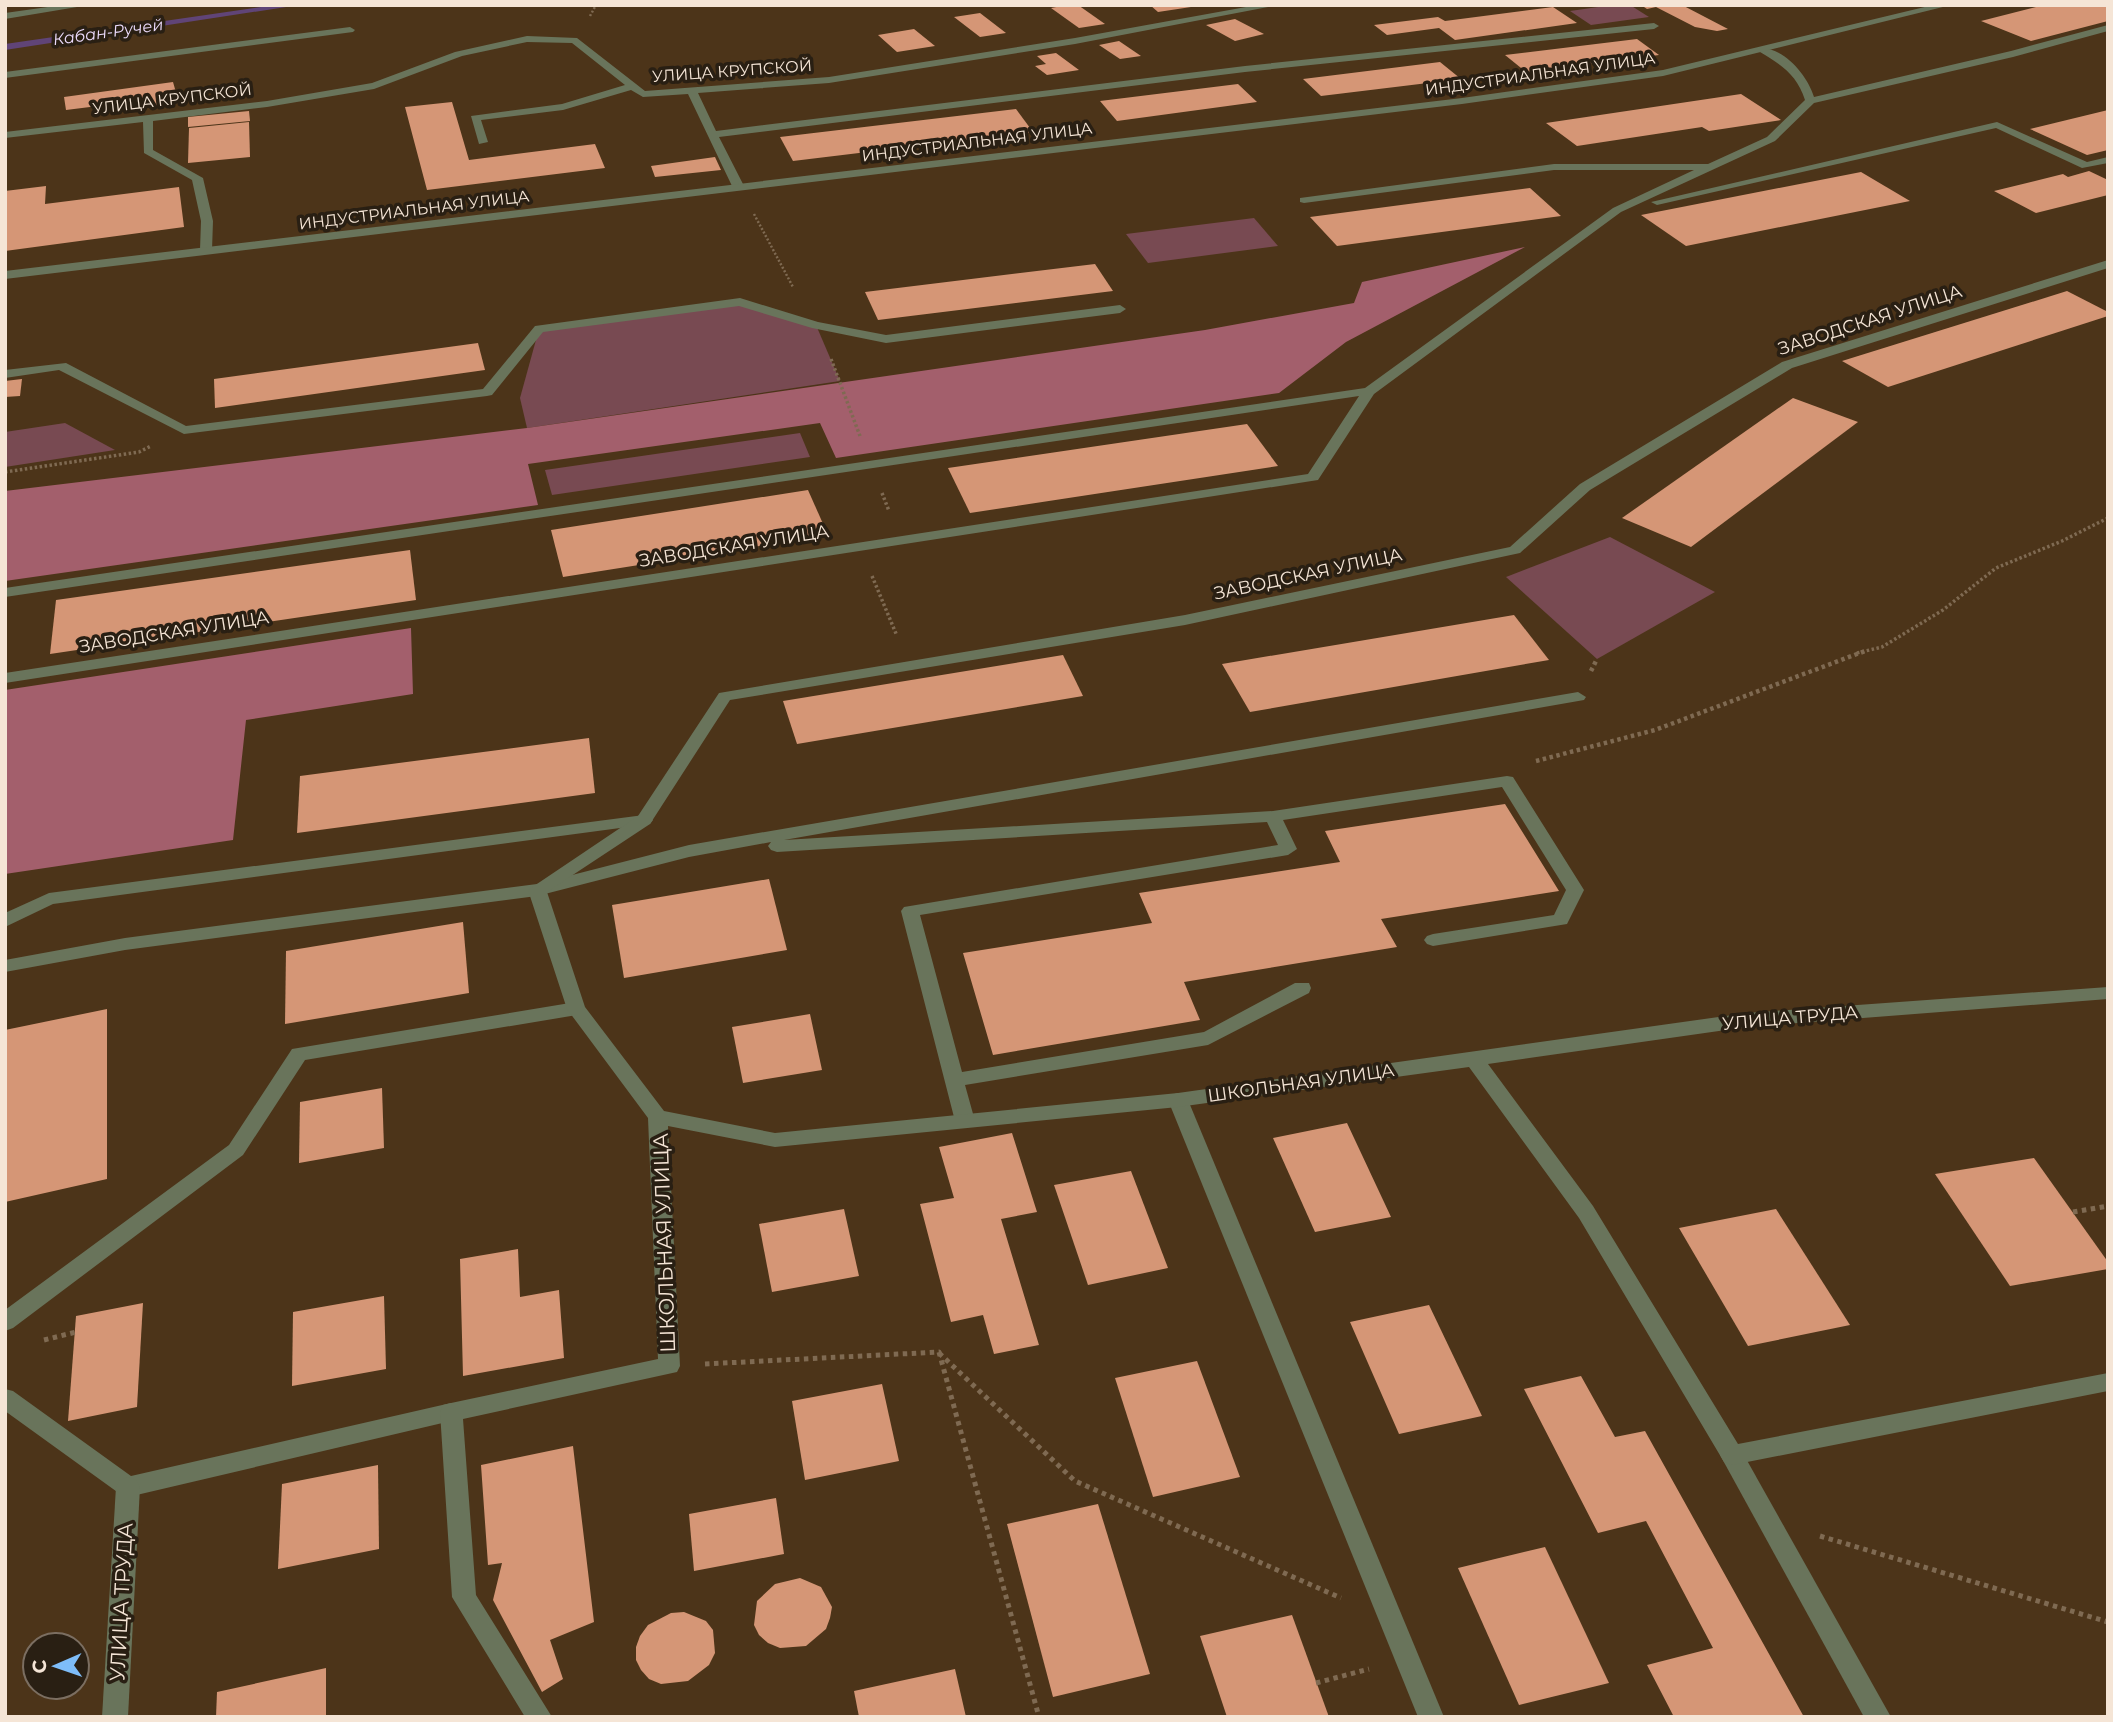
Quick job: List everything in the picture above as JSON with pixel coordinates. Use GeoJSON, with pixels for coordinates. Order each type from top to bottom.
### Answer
{"type":"FeatureCollection","features":[{"type":"Feature","properties":{"kind":"street"},"geometry":{"type":"LineString","coordinates":[[5,16],[84,5]]}},
{"type":"Feature","properties":{"kind":"street","name":"УЛИЦА КРУПСКОЙ"},"geometry":{"type":"LineString","coordinates":[[5,135],[267,104],[374,86],[459,54],[527,39],[574,40],[643,94],[829,79],[1075,41],[1275,5]]}},
{"type":"Feature","properties":{"kind":"street","name":"ИНДУСТРИАЛЬНАЯ УЛИЦА"},"geometry":{"type":"LineString","coordinates":[[5,275],[1462,101],[1663,73],[1946,5]]}},
{"type":"Feature","properties":{"kind":"street"},"geometry":{"type":"LineString","coordinates":[[714,134],[1258,68],[1654,26]]}},
{"type":"Feature","properties":{"kind":"street"},"geometry":{"type":"LineString","coordinates":[[1764,50],[1789,64],[1805,80],[1810,101],[2013,54],[2108,27]]}},
{"type":"Feature","properties":{"kind":"street"},"geometry":{"type":"LineString","coordinates":[[5,75],[350,30]]}},
{"type":"Feature","properties":{"kind":"street"},"geometry":{"type":"LineString","coordinates":[[483,142],[475,118],[563,107],[632,86]]}},
{"type":"Feature","properties":{"kind":"street"},"geometry":{"type":"LineString","coordinates":[[691,90],[738,186]]}},
{"type":"Feature","properties":{"kind":"street","name":"ЗАВОДСКАЯ УЛИЦА"},"geometry":{"type":"LineString","coordinates":[[5,678],[1313,477],[1369,391],[1618,210],[1771,139],[1810,101]]}},
{"type":"Feature","properties":{"kind":"street"},"geometry":{"type":"LineString","coordinates":[[148,118],[148,151],[197,178],[207,221],[206,250]]}},
{"type":"Feature","properties":{"kind":"street","name":"ЗАВОДСКАЯ УЛИЦА"},"geometry":{"type":"LineString","coordinates":[[1618,210],[1997,125],[2086,166],[2108,160]]}},
{"type":"Feature","properties":{"kind":"street"},"geometry":{"type":"LineString","coordinates":[[1304,200],[1554,167],[1713,166]]}},
{"type":"Feature","properties":{"kind":"street","name":"ЗАВОДСКАЯ УЛИЦА"},"geometry":{"type":"LineString","coordinates":[[537,890],[644,820],[724,696],[1185,620],[1515,550],[1585,487],[1787,365],[2108,264]]}},
{"type":"Feature","properties":{"kind":"street"},"geometry":{"type":"LineString","coordinates":[[5,374],[61,366],[184,430],[486,392],[539,328],[740,302],[816,325],[886,340],[1120,309]]}},
{"type":"Feature","properties":{"kind":"street"},"geometry":{"type":"LineString","coordinates":[[5,593],[1369,391]]}},
{"type":"Feature","properties":{"kind":"street"},"geometry":{"type":"LineString","coordinates":[[5,966],[125,944],[537,890],[689,852],[1578,696]]}},
{"type":"Feature","properties":{"kind":"street"},"geometry":{"type":"LineString","coordinates":[[689,852],[1273,816],[1507,780],[1575,890],[1561,920],[1433,940]]}},
{"type":"Feature","properties":{"kind":"street"},"geometry":{"type":"LineString","coordinates":[[965,1121],[909,911],[1288,849],[1273,816]]}},
{"type":"Feature","properties":{"kind":"street"},"geometry":{"type":"LineString","coordinates":[[5,921],[48,899],[644,820]]}},
{"type":"Feature","properties":{"kind":"street","name":"ШКОЛЬНАЯ УЛИЦА"},"geometry":{"type":"LineString","coordinates":[[128,1487],[450,1412],[669,1366],[658,1117],[576,1009],[537,890]]}},
{"type":"Feature","properties":{"kind":"street"},"geometry":{"type":"LineString","coordinates":[[956,1080],[1208,1038],[1302,988]]}},
{"type":"Feature","properties":{"kind":"street","name":"УЛИЦА ТРУДА"},"geometry":{"type":"LineString","coordinates":[[1474,1059],[1747,1020],[2108,993]]}},
{"type":"Feature","properties":{"kind":"street"},"geometry":{"type":"LineString","coordinates":[[5,1322],[236,1150],[299,1054],[576,1009]]}},
{"type":"Feature","properties":{"kind":"street"},"geometry":{"type":"LineString","coordinates":[[1474,1059],[1586,1212],[1732,1455],[1878,1717]]}},
{"type":"Feature","properties":{"kind":"street","name":"ШКОЛЬНАЯ УЛИЦА"},"geometry":{"type":"LineString","coordinates":[[658,1117],[775,1140],[1178,1100],[1474,1059]]}},
{"type":"Feature","properties":{"kind":"street"},"geometry":{"type":"LineString","coordinates":[[1178,1100],[1431,1717]]}},
{"type":"Feature","properties":{"kind":"street"},"geometry":{"type":"LineString","coordinates":[[1732,1455],[2108,1382]]}},
{"type":"Feature","properties":{"kind":"street"},"geometry":{"type":"LineString","coordinates":[[5,1398],[128,1487]]}},
{"type":"Feature","properties":{"kind":"street"},"geometry":{"type":"LineString","coordinates":[[450,1412],[464,1597],[539,1717]]}},
{"type":"Feature","properties":{"kind":"street","name":"УЛИЦА ТРУДА"},"geometry":{"type":"LineString","coordinates":[[115,1717],[128,1487]]}},
{"type":"Feature","properties":{"kind":"path"},"geometry":{"type":"LineString","coordinates":[[754,215],[774,255]]}},
{"type":"Feature","properties":{"kind":"path"},"geometry":{"type":"LineString","coordinates":[[840,381],[870,463]]}},
{"type":"Feature","properties":{"kind":"path"},"geometry":{"type":"LineString","coordinates":[[5,472],[139,452]]}},
{"type":"Feature","properties":{"kind":"path"},"geometry":{"type":"LineString","coordinates":[[1507,780],[1522,765],[1655,730],[1856,653],[1882,647],[1943,610],[1996,568],[2062,541],[2108,518]]}},
{"type":"Feature","properties":{"kind":"path"},"geometry":{"type":"LineString","coordinates":[[860,547],[910,665]]}},
{"type":"Feature","properties":{"kind":"path"},"geometry":{"type":"LineString","coordinates":[[2073,1212],[2108,1206]]}},
{"type":"Feature","properties":{"kind":"path"},"geometry":{"type":"LineString","coordinates":[[939,1352],[1039,1717]]}},
{"type":"Feature","properties":{"kind":"path"},"geometry":{"type":"LineString","coordinates":[[669,1366],[939,1352],[1075,1481],[1392,1620]]}},
{"type":"Feature","properties":{"kind":"path"},"geometry":{"type":"LineString","coordinates":[[1768,1521],[2108,1622]]}},
{"type":"Feature","properties":{"kind":"path"},"geometry":{"type":"LineString","coordinates":[[1316,1683],[1408,1660]]}},
{"type":"Feature","properties":{"kind":"shaded area"},"geometry":{"type":"Polygon","coordinates":[[[1630,5],[1649,17],[1591,25],[1570,11],[1630,5]]]}},
{"type":"Feature","properties":{"kind":"shaded area"},"geometry":{"type":"Polygon","coordinates":[[[1254,218],[1278,246],[1148,263],[1126,234],[1254,218]]]}},
{"type":"Feature","properties":{"kind":"shaded area"},"geometry":{"type":"Polygon","coordinates":[[[1525,247],[1346,342],[1279,393],[836,458],[820,423],[528,464],[538,505],[5,581],[5,491],[527,428],[1205,330],[1354,303],[1362,282],[1525,247]]]}},
{"type":"Feature","properties":{"kind":"shaded area"},"geometry":{"type":"Polygon","coordinates":[[[740,302],[816,325],[840,381],[527,428],[520,398],[539,329],[740,302]]]}},
{"type":"Feature","properties":{"kind":"shaded area"},"geometry":{"type":"Polygon","coordinates":[[[65,423],[115,450],[5,467],[5,432],[65,423]]]}},
{"type":"Feature","properties":{"kind":"shaded area"},"geometry":{"type":"Polygon","coordinates":[[[800,433],[810,457],[552,495],[545,470],[800,433]]]}},
{"type":"Feature","properties":{"kind":"shaded area"},"geometry":{"type":"Polygon","coordinates":[[[1610,537],[1715,592],[1597,659],[1506,577],[1610,537]]]}},
{"type":"Feature","properties":{"kind":"shaded area"},"geometry":{"type":"Polygon","coordinates":[[[411,628],[413,694],[246,720],[233,840],[5,874],[5,690],[411,628]]]}},
{"type":"Feature","properties":{"kind":"building"},"geometry":{"type":"Polygon","coordinates":[[[1078,5],[1105,24],[1079,28],[1051,8],[1078,5]]]}},
{"type":"Feature","properties":{"kind":"building"},"geometry":{"type":"Polygon","coordinates":[[[1150,5],[1191,5],[1191,7],[1158,12],[1150,5]]]}},
{"type":"Feature","properties":{"kind":"building"},"geometry":{"type":"Polygon","coordinates":[[[1641,5],[1682,5],[1728,29],[1717,31],[1695,27],[1656,7],[1647,9],[1641,5]]]}},
{"type":"Feature","properties":{"kind":"building"},"geometry":{"type":"Polygon","coordinates":[[[2044,5],[2108,5],[2108,21],[2031,41],[1981,21],[2044,5]]]}},
{"type":"Feature","properties":{"kind":"building"},"geometry":{"type":"Polygon","coordinates":[[[1553,7],[1577,23],[1455,40],[1439,28],[1387,35],[1374,25],[1438,17],[1445,21],[1553,7]]]}},
{"type":"Feature","properties":{"kind":"building"},"geometry":{"type":"Polygon","coordinates":[[[980,13],[1006,33],[980,37],[954,17],[980,13]]]}},
{"type":"Feature","properties":{"kind":"building"},"geometry":{"type":"Polygon","coordinates":[[[1235,19],[1264,34],[1235,41],[1206,25],[1235,19]]]}},
{"type":"Feature","properties":{"kind":"building"},"geometry":{"type":"Polygon","coordinates":[[[914,29],[935,46],[897,52],[878,35],[914,29]]]}},
{"type":"Feature","properties":{"kind":"building"},"geometry":{"type":"Polygon","coordinates":[[[1637,39],[1659,55],[1526,72],[1505,55],[1637,39]]]}},
{"type":"Feature","properties":{"kind":"building"},"geometry":{"type":"Polygon","coordinates":[[[1119,41],[1141,56],[1120,59],[1099,45],[1119,41]]]}},
{"type":"Feature","properties":{"kind":"building"},"geometry":{"type":"Polygon","coordinates":[[[1056,53],[1079,70],[1047,75],[1035,66],[1046,64],[1037,56],[1056,53]]]}},
{"type":"Feature","properties":{"kind":"building"},"geometry":{"type":"Polygon","coordinates":[[[1440,62],[1461,79],[1321,96],[1303,79],[1440,62]]]}},
{"type":"Feature","properties":{"kind":"building"},"geometry":{"type":"Polygon","coordinates":[[[173,82],[179,103],[108,113],[106,105],[66,110],[64,97],[173,82]]]}},
{"type":"Feature","properties":{"kind":"building"},"geometry":{"type":"Polygon","coordinates":[[[1238,84],[1257,102],[1117,121],[1100,101],[1238,84]]]}},
{"type":"Feature","properties":{"kind":"building"},"geometry":{"type":"Polygon","coordinates":[[[1741,94],[1781,120],[1709,131],[1702,127],[1577,146],[1546,123],[1741,94]]]}},
{"type":"Feature","properties":{"kind":"building"},"geometry":{"type":"Polygon","coordinates":[[[452,102],[469,160],[595,144],[605,168],[427,190],[405,107],[452,102]]]}},
{"type":"Feature","properties":{"kind":"building"},"geometry":{"type":"Polygon","coordinates":[[[1016,109],[1033,132],[793,161],[780,137],[1016,109]]]}},
{"type":"Feature","properties":{"kind":"building"},"geometry":{"type":"Polygon","coordinates":[[[2108,110],[2108,150],[2087,155],[2030,129],[2108,110]]]}},
{"type":"Feature","properties":{"kind":"building"},"geometry":{"type":"Polygon","coordinates":[[[249,111],[250,121],[188,127],[188,117],[249,111]]]}},
{"type":"Feature","properties":{"kind":"building"},"geometry":{"type":"Polygon","coordinates":[[[249,122],[250,157],[188,163],[189,128],[249,122]]]}},
{"type":"Feature","properties":{"kind":"building"},"geometry":{"type":"Polygon","coordinates":[[[715,157],[721,170],[655,177],[651,166],[715,157]]]}},
{"type":"Feature","properties":{"kind":"building"},"geometry":{"type":"Polygon","coordinates":[[[2089,171],[2108,180],[2108,195],[2036,213],[1994,191],[2063,174],[2068,177],[2089,171]]]}},
{"type":"Feature","properties":{"kind":"building"},"geometry":{"type":"Polygon","coordinates":[[[1861,172],[1910,201],[1686,246],[1641,215],[1861,172]]]}},
{"type":"Feature","properties":{"kind":"building"},"geometry":{"type":"Polygon","coordinates":[[[46,186],[45,204],[179,187],[184,227],[5,251],[5,191],[46,186]]]}},
{"type":"Feature","properties":{"kind":"building"},"geometry":{"type":"Polygon","coordinates":[[[1530,188],[1561,216],[1337,246],[1310,217],[1530,188]]]}},
{"type":"Feature","properties":{"kind":"building"},"geometry":{"type":"Polygon","coordinates":[[[1095,264],[1113,291],[878,320],[865,292],[1095,264]]]}},
{"type":"Feature","properties":{"kind":"building"},"geometry":{"type":"Polygon","coordinates":[[[2067,291],[2108,312],[2108,316],[1888,387],[1842,361],[2067,291]]]}},
{"type":"Feature","properties":{"kind":"building"},"geometry":{"type":"Polygon","coordinates":[[[478,343],[485,370],[215,408],[214,379],[478,343]]]}},
{"type":"Feature","properties":{"kind":"building"},"geometry":{"type":"Polygon","coordinates":[[[22,379],[20,396],[5,397],[5,381],[22,379]]]}},
{"type":"Feature","properties":{"kind":"building"},"geometry":{"type":"Polygon","coordinates":[[[1793,398],[1858,422],[1691,547],[1622,518],[1793,398]]]}},
{"type":"Feature","properties":{"kind":"building"},"geometry":{"type":"Polygon","coordinates":[[[1247,424],[1278,466],[970,513],[948,468],[1247,424]]]}},
{"type":"Feature","properties":{"kind":"building"},"geometry":{"type":"Polygon","coordinates":[[[808,490],[828,535],[563,577],[551,530],[808,490]]]}},
{"type":"Feature","properties":{"kind":"building"},"geometry":{"type":"Polygon","coordinates":[[[410,550],[416,600],[50,654],[56,600],[410,550]]]}},
{"type":"Feature","properties":{"kind":"building"},"geometry":{"type":"Polygon","coordinates":[[[1514,615],[1549,660],[1250,712],[1222,664],[1514,615]]]}},
{"type":"Feature","properties":{"kind":"building"},"geometry":{"type":"Polygon","coordinates":[[[1063,655],[1083,696],[797,744],[783,701],[1063,655]]]}},
{"type":"Feature","properties":{"kind":"building"},"geometry":{"type":"Polygon","coordinates":[[[589,738],[595,793],[297,833],[300,776],[589,738]]]}},
{"type":"Feature","properties":{"kind":"building"},"geometry":{"type":"Polygon","coordinates":[[[1505,804],[1559,891],[1381,919],[1397,947],[1184,982],[1200,1020],[993,1055],[963,953],[1152,923],[1139,893],[1340,862],[1325,831],[1505,804]]]}},
{"type":"Feature","properties":{"kind":"building"},"geometry":{"type":"Polygon","coordinates":[[[769,879],[787,950],[624,978],[612,905],[769,879]]]}},
{"type":"Feature","properties":{"kind":"building"},"geometry":{"type":"Polygon","coordinates":[[[463,922],[469,993],[285,1024],[286,951],[463,922]]]}},
{"type":"Feature","properties":{"kind":"building"},"geometry":{"type":"Polygon","coordinates":[[[107,1009],[107,1179],[5,1202],[5,1030],[107,1009]]]}},
{"type":"Feature","properties":{"kind":"building"},"geometry":{"type":"Polygon","coordinates":[[[810,1014],[822,1070],[743,1083],[732,1027],[810,1014]]]}},
{"type":"Feature","properties":{"kind":"building"},"geometry":{"type":"Polygon","coordinates":[[[382,1088],[384,1148],[299,1163],[300,1102],[382,1088]]]}},
{"type":"Feature","properties":{"kind":"building"},"geometry":{"type":"Polygon","coordinates":[[[1347,1123],[1391,1217],[1315,1232],[1273,1138],[1347,1123]]]}},
{"type":"Feature","properties":{"kind":"building"},"geometry":{"type":"Polygon","coordinates":[[[1012,1133],[1037,1212],[1001,1219],[1039,1345],[994,1354],[983,1315],[951,1322],[920,1204],[954,1198],[939,1147],[1012,1133]]]}},
{"type":"Feature","properties":{"kind":"building"},"geometry":{"type":"Polygon","coordinates":[[[2034,1158],[2108,1262],[2108,1269],[2010,1286],[1935,1174],[2034,1158]]]}},
{"type":"Feature","properties":{"kind":"building"},"geometry":{"type":"Polygon","coordinates":[[[1131,1171],[1168,1268],[1088,1285],[1054,1185],[1131,1171]]]}},
{"type":"Feature","properties":{"kind":"building"},"geometry":{"type":"Polygon","coordinates":[[[844,1209],[859,1276],[772,1292],[759,1224],[844,1209]]]}},
{"type":"Feature","properties":{"kind":"building"},"geometry":{"type":"Polygon","coordinates":[[[1776,1209],[1850,1325],[1748,1346],[1679,1228],[1776,1209]]]}},
{"type":"Feature","properties":{"kind":"building"},"geometry":{"type":"Polygon","coordinates":[[[518,1249],[520,1297],[559,1290],[564,1358],[463,1376],[460,1259],[518,1249]]]}},
{"type":"Feature","properties":{"kind":"building"},"geometry":{"type":"Polygon","coordinates":[[[384,1296],[386,1369],[292,1386],[293,1312],[384,1296]]]}},
{"type":"Feature","properties":{"kind":"building"},"geometry":{"type":"Polygon","coordinates":[[[143,1303],[137,1407],[68,1421],[76,1316],[143,1303]]]}},
{"type":"Feature","properties":{"kind":"building"},"geometry":{"type":"Polygon","coordinates":[[[1429,1305],[1482,1416],[1399,1434],[1350,1322],[1429,1305]]]}},
{"type":"Feature","properties":{"kind":"building"},"geometry":{"type":"Polygon","coordinates":[[[1197,1361],[1240,1477],[1153,1497],[1115,1378],[1197,1361]]]}},
{"type":"Feature","properties":{"kind":"building"},"geometry":{"type":"Polygon","coordinates":[[[1581,1376],[1615,1437],[1645,1431],[1804,1717],[1674,1717],[1647,1665],[1713,1648],[1646,1521],[1598,1533],[1524,1389],[1581,1376]]]}},
{"type":"Feature","properties":{"kind":"building"},"geometry":{"type":"Polygon","coordinates":[[[882,1384],[899,1461],[805,1480],[792,1401],[882,1384]]]}},
{"type":"Feature","properties":{"kind":"building"},"geometry":{"type":"Polygon","coordinates":[[[573,1446],[594,1622],[550,1640],[563,1679],[542,1692],[493,1600],[502,1563],[488,1565],[481,1465],[573,1446]]]}},
{"type":"Feature","properties":{"kind":"building"},"geometry":{"type":"Polygon","coordinates":[[[378,1465],[379,1549],[278,1569],[282,1484],[378,1465]]]}},
{"type":"Feature","properties":{"kind":"building"},"geometry":{"type":"Polygon","coordinates":[[[776,1498],[784,1554],[694,1571],[689,1514],[776,1498]]]}},
{"type":"Feature","properties":{"kind":"building"},"geometry":{"type":"Polygon","coordinates":[[[1098,1504],[1150,1674],[1053,1697],[1007,1524],[1098,1504]]]}},
{"type":"Feature","properties":{"kind":"building"},"geometry":{"type":"Polygon","coordinates":[[[1545,1547],[1609,1683],[1519,1705],[1458,1568],[1545,1547]]]}},
{"type":"Feature","properties":{"kind":"building"},"geometry":{"type":"Polygon","coordinates":[[[800,1578],[821,1587],[832,1607],[830,1618],[826,1629],[806,1646],[780,1648],[768,1643],[759,1635],[754,1625],[757,1601],[775,1584],[800,1578]]]}},
{"type":"Feature","properties":{"kind":"building"},"geometry":{"type":"Polygon","coordinates":[[[684,1612],[706,1621],[713,1630],[715,1653],[709,1665],[688,1681],[661,1684],[649,1679],[636,1660],[636,1647],[640,1636],[648,1625],[671,1613],[684,1612]]]}},
{"type":"Feature","properties":{"kind":"building"},"geometry":{"type":"Polygon","coordinates":[[[1292,1615],[1329,1717],[1227,1717],[1200,1636],[1292,1615]]]}},
{"type":"Feature","properties":{"kind":"building"},"geometry":{"type":"Polygon","coordinates":[[[326,1668],[326,1717],[216,1717],[217,1692],[326,1668]]]}},
{"type":"Feature","properties":{"kind":"building"},"geometry":{"type":"Polygon","coordinates":[[[955,1669],[966,1717],[859,1717],[854,1691],[955,1669]]]}},
{"type":"Feature","properties":{"kind":"waterway","name":"Кабан-Ручей"},"geometry":{"type":"LineString","coordinates":[[5,47],[295,5]]}}]}
